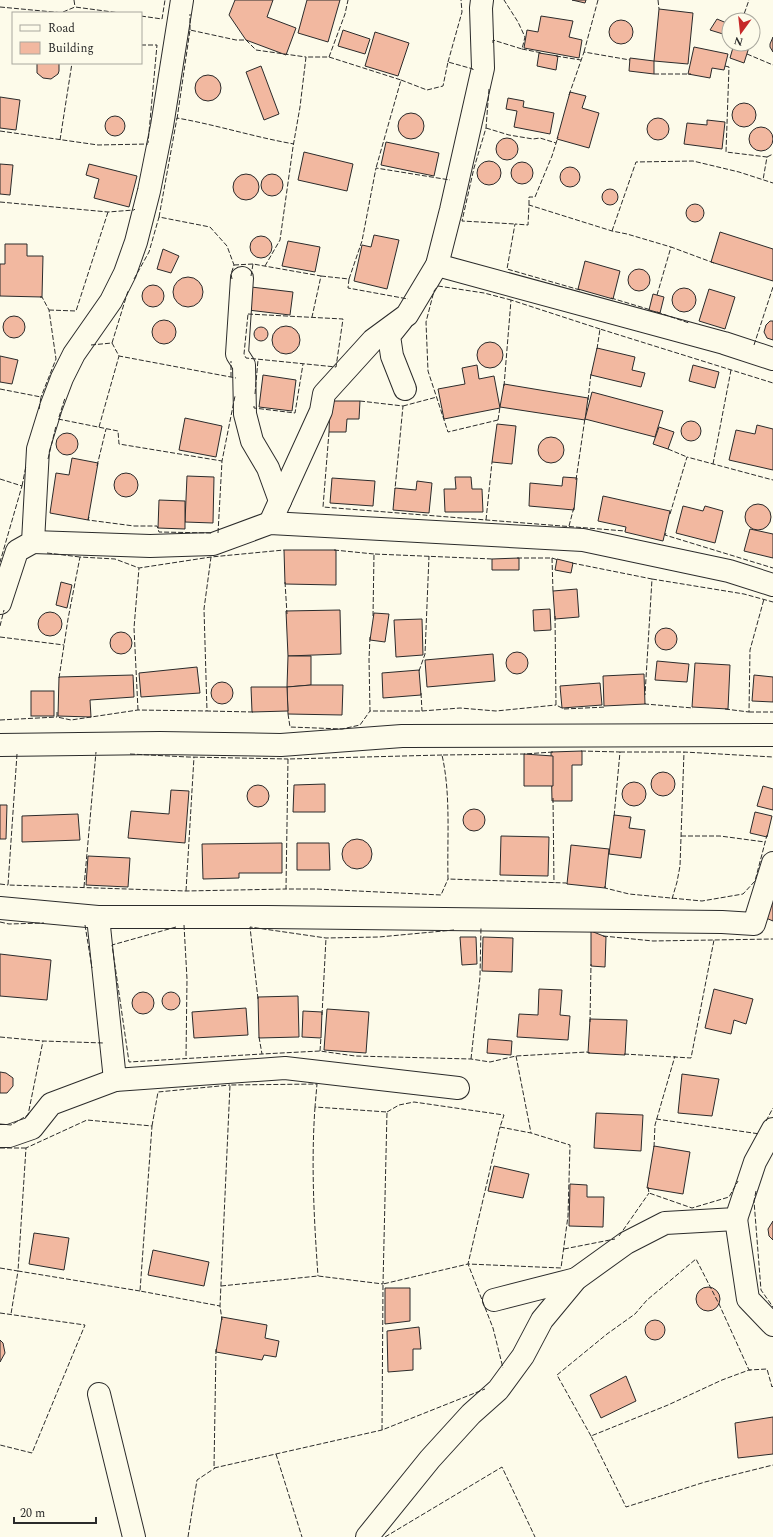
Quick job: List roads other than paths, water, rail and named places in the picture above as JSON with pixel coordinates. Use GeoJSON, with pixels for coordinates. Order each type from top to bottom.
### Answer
{"type":"FeatureCollection","features":[{"type":"Feature","properties":{"kind":"street"},"geometry":{"type":"LineString","coordinates":[[34,542],[38,449],[62,378],[74,354],[111,301],[125,273],[136,242],[149,191],[162,126],[182,0]]}},
{"type":"Feature","properties":{"kind":"street"},"geometry":{"type":"LineString","coordinates":[[405,389],[392,356],[389,336],[407,315],[437,265],[483,68],[482,0]]}},
{"type":"Feature","properties":{"kind":"street"},"geometry":{"type":"LineString","coordinates":[[437,265],[724,343],[773,359]]}},
{"type":"Feature","properties":{"kind":"street"},"geometry":{"type":"LineString","coordinates":[[242,278],[237,354],[244,365],[245,414],[252,441],[268,468],[280,501]]}},
{"type":"Feature","properties":{"kind":"street"},"geometry":{"type":"LineString","coordinates":[[270,523],[321,411],[324,394],[373,340],[407,315]]}},
{"type":"Feature","properties":{"kind":"street"},"geometry":{"type":"LineString","coordinates":[[0,603],[17,551],[34,542],[150,546],[213,544],[270,523],[583,540],[729,571],[773,585]]}},
{"type":"Feature","properties":{"kind":"street"},"geometry":{"type":"LineString","coordinates":[[0,745],[160,743],[281,745],[402,736],[773,735]]}},
{"type":"Feature","properties":{"kind":"street"},"geometry":{"type":"LineString","coordinates":[[0,908],[98,918],[283,917],[722,922],[754,924],[773,863]]}},
{"type":"Feature","properties":{"kind":"street"},"geometry":{"type":"LineString","coordinates":[[98,918],[115,1080]]}},
{"type":"Feature","properties":{"kind":"street"},"geometry":{"type":"LineString","coordinates":[[0,1136],[9,1136],[32,1128],[51,1104],[115,1080],[285,1068],[458,1088]]}},
{"type":"Feature","properties":{"kind":"street"},"geometry":{"type":"LineString","coordinates":[[773,1129],[755,1162],[736,1219],[748,1299],[773,1325]]}},
{"type":"Feature","properties":{"kind":"street"},"geometry":{"type":"LineString","coordinates":[[367,1537],[430,1460],[471,1414],[498,1390],[523,1356],[542,1320],[576,1279],[626,1243],[665,1223],[736,1219]]}},
{"type":"Feature","properties":{"kind":"street"},"geometry":{"type":"LineString","coordinates":[[494,1300],[576,1279]]}},
{"type":"Feature","properties":{"kind":"street"},"geometry":{"type":"LineString","coordinates":[[99,1394],[134,1537]]}}]}
